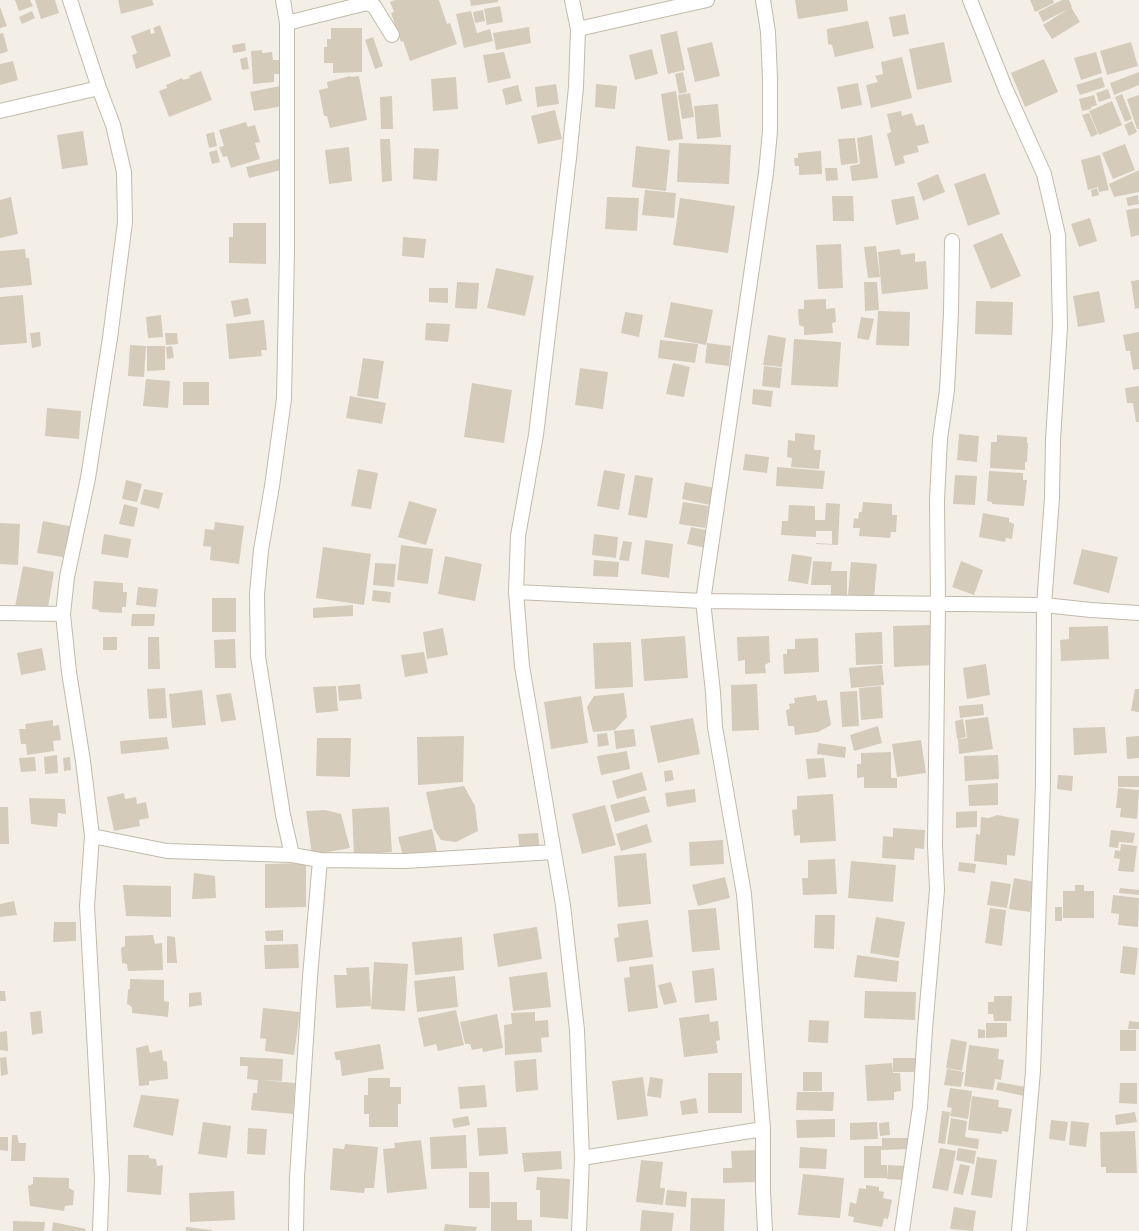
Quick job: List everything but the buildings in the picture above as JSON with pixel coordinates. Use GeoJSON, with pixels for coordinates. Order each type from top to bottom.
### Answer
{"type":"FeatureCollection","features":[{"type":"Feature","properties":{"kind":"street"},"geometry":{"type":"LineString","coordinates":[[70,0],[99,88],[113,124],[124,172],[125,222],[99,411],[62,614],[92,836],[87,906],[102,1179],[100,1231]]}},
{"type":"Feature","properties":{"kind":"street"},"geometry":{"type":"LineString","coordinates":[[283,0],[287,23],[287,252],[284,400],[261,550],[257,594],[258,656],[282,815],[292,855]]}},
{"type":"Feature","properties":{"kind":"street"},"geometry":{"type":"LineString","coordinates":[[572,0],[578,29],[576,88],[536,435],[518,536],[516,592],[522,666],[563,906],[577,1030],[582,1158],[579,1231]]}},
{"type":"Feature","properties":{"kind":"street"},"geometry":{"type":"LineString","coordinates":[[578,29],[707,0]]}},
{"type":"Feature","properties":{"kind":"street"},"geometry":{"type":"LineString","coordinates":[[763,0],[768,32],[770,78],[770,131],[766,173],[703,602],[713,692],[715,727],[744,894],[763,1128],[763,1190],[765,1231]]}},
{"type":"Feature","properties":{"kind":"street"},"geometry":{"type":"LineString","coordinates":[[970,0],[1006,90],[1044,174],[1058,235],[1060,327],[1053,440],[1052,498],[1044,605],[1043,783],[1033,1071],[1019,1231]]}},
{"type":"Feature","properties":{"kind":"street"},"geometry":{"type":"LineString","coordinates":[[287,23],[368,3],[374,6],[392,35]]}},
{"type":"Feature","properties":{"kind":"street"},"geometry":{"type":"LineString","coordinates":[[0,111],[99,88]]}},
{"type":"Feature","properties":{"kind":"street"},"geometry":{"type":"LineString","coordinates":[[902,1231],[920,1107],[937,890],[935,845],[938,604],[937,500],[940,439],[947,390],[952,313],[952,241]]}},
{"type":"Feature","properties":{"kind":"street"},"geometry":{"type":"LineString","coordinates":[[516,592],[703,602],[1044,605],[1139,613]]}},
{"type":"Feature","properties":{"kind":"street"},"geometry":{"type":"LineString","coordinates":[[0,613],[62,614]]}},
{"type":"Feature","properties":{"kind":"street"},"geometry":{"type":"LineString","coordinates":[[92,836],[167,851],[292,855],[320,860],[405,861],[554,852]]}},
{"type":"Feature","properties":{"kind":"street"},"geometry":{"type":"LineString","coordinates":[[296,1231],[310,969],[320,860]]}},
{"type":"Feature","properties":{"kind":"street"},"geometry":{"type":"LineString","coordinates":[[582,1158],[763,1128]]}}]}
